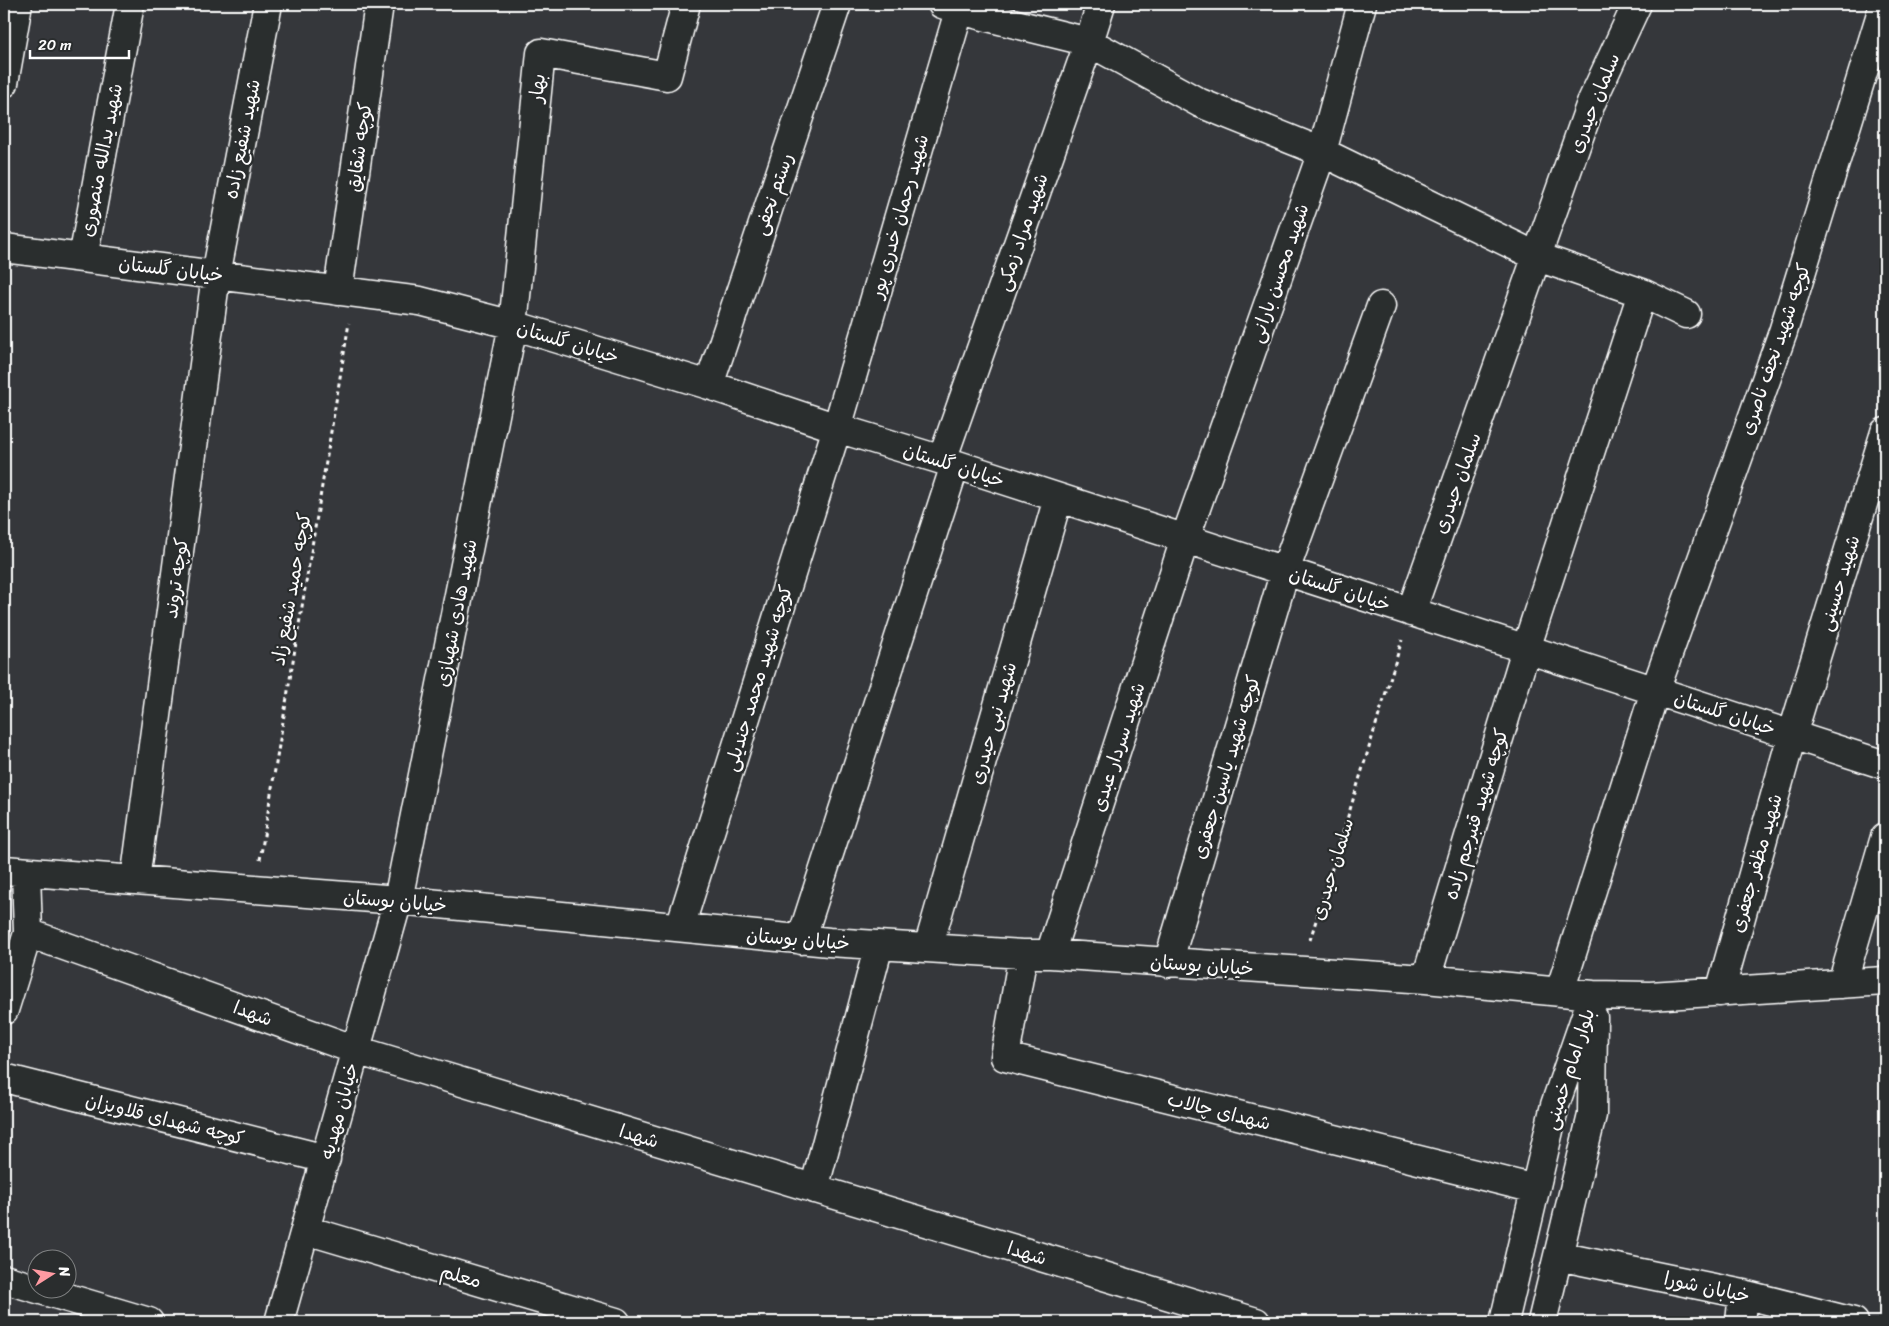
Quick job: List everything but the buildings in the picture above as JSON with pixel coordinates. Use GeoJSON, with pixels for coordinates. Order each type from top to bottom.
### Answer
{"type":"FeatureCollection","features":[{"type":"Feature","properties":{"kind":"street"},"geometry":{"type":"LineString","coordinates":[[4,82],[18,4]]}},
{"type":"Feature","properties":{"kind":"street","name":"شهید یدالله منصوری"},"geometry":{"type":"LineString","coordinates":[[83,258],[130,4]]}},
{"type":"Feature","properties":{"kind":"street","name":"شهید شفیع زاده"},"geometry":{"type":"LineString","coordinates":[[216,275],[268,4]]}},
{"type":"Feature","properties":{"kind":"street","name":"کوچه شقایق"},"geometry":{"type":"LineString","coordinates":[[346,292],[379,4]]}},
{"type":"Feature","properties":{"kind":"street","name":"بهار"},"geometry":{"type":"LineString","coordinates":[[513,325],[541,54],[667,76],[686,4]]}},
{"type":"Feature","properties":{"kind":"street","name":"رستم نجفی"},"geometry":{"type":"LineString","coordinates":[[709,385],[837,4]]}},
{"type":"Feature","properties":{"kind":"street","name":"شهید مراد زمکی"},"geometry":{"type":"LineString","coordinates":[[801,940],[948,462],[1090,42],[1101,4]]}},
{"type":"Feature","properties":{"kind":"street","name":"شهید محسن بارانی"},"geometry":{"type":"LineString","coordinates":[[1186,539],[1322,152],[1362,4]]}},
{"type":"Feature","properties":{"kind":"street","name":"سلمان حیدری"},"geometry":{"type":"LineString","coordinates":[[1411,612],[1591,103],[1637,4]]}},
{"type":"Feature","properties":{"kind":"street","name":"کوچه شهید نجف ناصری"},"geometry":{"type":"LineString","coordinates":[[1560,991],[1655,691],[1783,332],[1884,4]]}},
{"type":"Feature","properties":{"kind":"street"},"geometry":{"type":"LineString","coordinates":[[954,6],[1090,42],[1200,103],[1322,152],[1538,257],[1642,293],[1686,314]]}},
{"type":"Feature","properties":{"kind":"street","name":"شهید رحمان خدری پور"},"geometry":{"type":"LineString","coordinates":[[837,428],[954,6]]}},
{"type":"Feature","properties":{"kind":"street","name":"خیابان گلستان"},"geometry":{"type":"LineString","coordinates":[[4,248],[420,301],[513,325],[709,385],[837,428],[948,462],[1885,765]]}},
{"type":"Feature","properties":{"kind":"street","name":"کوچه تروند"},"geometry":{"type":"LineString","coordinates":[[135,880],[216,275]]}},
{"type":"Feature","properties":{"kind":"street","name":"کوچه شهید قنبرجم زاده"},"geometry":{"type":"LineString","coordinates":[[1426,979],[1526,649],[1642,293]]}},
{"type":"Feature","properties":{"kind":"street","name":"کوچه شهید یاسین جعفری"},"geometry":{"type":"LineString","coordinates":[[1168,963],[1285,571],[1381,306]]}},
{"type":"Feature","properties":{"kind":"street","name":"شهید هادی شهبازی"},"geometry":{"type":"LineString","coordinates":[[398,900],[513,325]]}},
{"type":"Feature","properties":{"kind":"street","name":"کوچه شهید محمد جندیلی"},"geometry":{"type":"LineString","coordinates":[[680,927],[837,428]]}},
{"type":"Feature","properties":{"kind":"street","name":"شهید حسینی"},"geometry":{"type":"LineString","coordinates":[[1792,735],[1885,432]]}},
{"type":"Feature","properties":{"kind":"street","name":"شهید نبی حیدری"},"geometry":{"type":"LineString","coordinates":[[928,948],[1058,498]]}},
{"type":"Feature","properties":{"kind":"street","name":"شهید سردار عبدی"},"geometry":{"type":"LineString","coordinates":[[1050,954],[1186,539]]}},
{"type":"Feature","properties":{"kind":"street","name":"شهید مظفر جعفری"},"geometry":{"type":"LineString","coordinates":[[1720,992],[1792,735]]}},
{"type":"Feature","properties":{"kind":"street"},"geometry":{"type":"LineString","coordinates":[[1842,984],[1885,837]]}},
{"type":"Feature","properties":{"kind":"street"},"geometry":{"type":"LineString","coordinates":[[4,1010],[28,933],[15,871]]}},
{"type":"Feature","properties":{"kind":"street","name":"خیابان بوستان"},"geometry":{"type":"LineString","coordinates":[[15,871],[398,900],[801,940],[1022,954],[1050,954],[1426,979],[1593,995],[1650,996],[1885,981]]}},
{"type":"Feature","properties":{"kind":"street","name":"خیابان مهدیه"},"geometry":{"type":"LineString","coordinates":[[279,1322],[398,900]]}},
{"type":"Feature","properties":{"kind":"street","name":"شهدا"},"geometry":{"type":"LineString","coordinates":[[28,933],[356,1050],[814,1188],[1240,1320]]}},
{"type":"Feature","properties":{"kind":"street"},"geometry":{"type":"LineString","coordinates":[[814,1188],[879,945]]}},
{"type":"Feature","properties":{"kind":"street","name":"شهدای چالاب"},"geometry":{"type":"LineString","coordinates":[[1022,954],[1005,1057],[1535,1189]]}},
{"type":"Feature","properties":{"kind":"street","name":"بلوار امام خمینی"},"geometry":{"type":"LineString","coordinates":[[1504,1322],[1555,1105],[1593,995]]}},
{"type":"Feature","properties":{"kind":"street","name":"بلوار امام خمینی"},"geometry":{"type":"LineString","coordinates":[[1542,1322],[1592,1115],[1593,995]]}},
{"type":"Feature","properties":{"kind":"street","name":"کوچه شهدای قلاویزان"},"geometry":{"type":"LineString","coordinates":[[4,1078],[326,1159]]}},
{"type":"Feature","properties":{"kind":"street","name":"معلم"},"geometry":{"type":"LineString","coordinates":[[306,1230],[616,1322]]}},
{"type":"Feature","properties":{"kind":"street","name":"خیابان شورا"},"geometry":{"type":"LineString","coordinates":[[1558,1256],[1743,1294],[1854,1322]]}},
{"type":"Feature","properties":{"kind":"street"},"geometry":{"type":"LineString","coordinates":[[4,1279],[149,1322]]}},
{"type":"Feature","properties":{"kind":"street"},"geometry":{"type":"LineString","coordinates":[[1740,1322],[1743,1294]]}},
{"type":"Feature","properties":{"kind":"path","name":"کوچه حمید شفیع زاد"},"geometry":{"type":"LineString","coordinates":[[254,889],[346,292]]}},
{"type":"Feature","properties":{"kind":"path","name":"سلمان حیدری"},"geometry":{"type":"LineString","coordinates":[[1300,971],[1411,612]]}}]}
